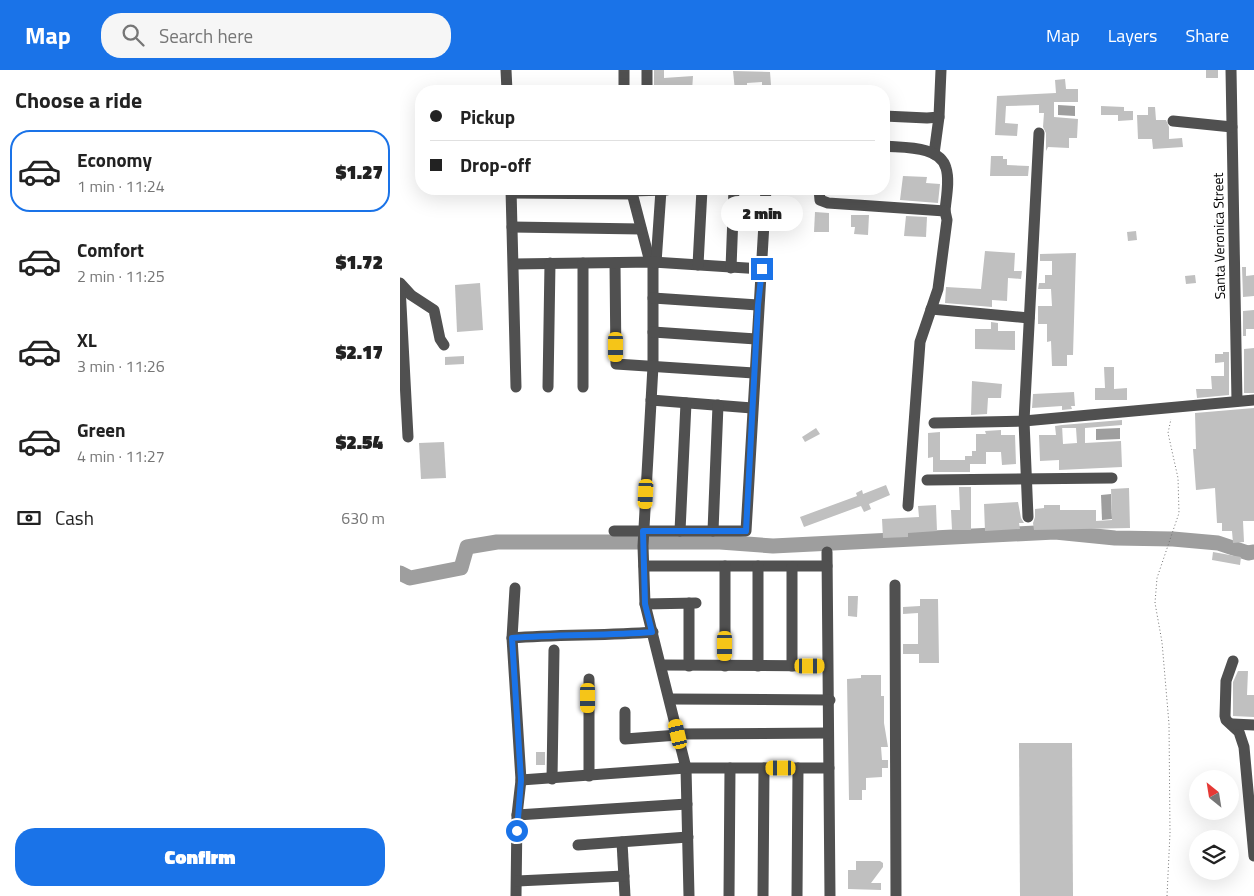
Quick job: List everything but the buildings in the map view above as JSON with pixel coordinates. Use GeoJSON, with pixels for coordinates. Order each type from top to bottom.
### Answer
{"type":"FeatureCollection","features":[{"type":"Feature","properties":{"kind":"street"},"geometry":{"type":"LineString","coordinates":[[506,70],[507,85]]}},
{"type":"Feature","properties":{"kind":"street"},"geometry":{"type":"LineString","coordinates":[[624,70],[624,85]]}},
{"type":"Feature","properties":{"kind":"street"},"geometry":{"type":"LineString","coordinates":[[647,70],[647,85]]}},
{"type":"Feature","properties":{"kind":"street"},"geometry":{"type":"LineString","coordinates":[[934,154],[939,117],[941,70]]}},
{"type":"Feature","properties":{"kind":"street","name":"Santa Veronica Street"},"geometry":{"type":"LineString","coordinates":[[1231,70],[1237,401]]}},
{"type":"Feature","properties":{"kind":"street"},"geometry":{"type":"LineString","coordinates":[[890,116],[939,117]]}},
{"type":"Feature","properties":{"kind":"street"},"geometry":{"type":"LineString","coordinates":[[1173,121],[1232,126]]}},
{"type":"Feature","properties":{"kind":"street"},"geometry":{"type":"LineString","coordinates":[[1028,517],[1024,421],[1039,133]]}},
{"type":"Feature","properties":{"kind":"street"},"geometry":{"type":"LineString","coordinates":[[890,147],[923,150],[934,154],[946,166],[945,211],[947,220],[938,289],[920,342],[908,506]]}},
{"type":"Feature","properties":{"kind":"street"},"geometry":{"type":"LineString","coordinates":[[511,195],[516,387]]}},
{"type":"Feature","properties":{"kind":"street"},"geometry":{"type":"LineString","coordinates":[[632,195],[641,229],[653,262]]}},
{"type":"Feature","properties":{"kind":"street"},"geometry":{"type":"LineString","coordinates":[[663,195],[653,262],[653,366],[643,537],[645,604],[662,665],[686,768],[690,896]]}},
{"type":"Feature","properties":{"kind":"street"},"geometry":{"type":"LineString","coordinates":[[698,265],[702,195]]}},
{"type":"Feature","properties":{"kind":"street"},"geometry":{"type":"LineString","coordinates":[[731,268],[734,195]]}},
{"type":"Feature","properties":{"kind":"street"},"geometry":{"type":"LineString","coordinates":[[614,531],[643,537],[680,531],[746,531],[766,195]]}},
{"type":"Feature","properties":{"kind":"street"},"geometry":{"type":"LineString","coordinates":[[819,195],[819,198],[828,203],[945,211]]}},
{"type":"Feature","properties":{"kind":"street"},"geometry":{"type":"LineString","coordinates":[[512,227],[641,229]]}},
{"type":"Feature","properties":{"kind":"street"},"geometry":{"type":"LineString","coordinates":[[514,264],[653,262],[762,269]]}},
{"type":"Feature","properties":{"kind":"street"},"geometry":{"type":"LineString","coordinates":[[548,387],[550,263]]}},
{"type":"Feature","properties":{"kind":"street"},"geometry":{"type":"LineString","coordinates":[[583,263],[583,387]]}},
{"type":"Feature","properties":{"kind":"street"},"geometry":{"type":"LineString","coordinates":[[615,263],[616,364],[754,373]]}},
{"type":"Feature","properties":{"kind":"street"},"geometry":{"type":"LineString","coordinates":[[400,281],[408,437]]}},
{"type":"Feature","properties":{"kind":"street"},"geometry":{"type":"LineString","coordinates":[[400,286],[434,310],[440,339],[444,345]]}},
{"type":"Feature","properties":{"kind":"street"},"geometry":{"type":"LineString","coordinates":[[653,298],[758,305]]}},
{"type":"Feature","properties":{"kind":"street"},"geometry":{"type":"LineString","coordinates":[[931,309],[1029,318]]}},
{"type":"Feature","properties":{"kind":"street"},"geometry":{"type":"LineString","coordinates":[[653,332],[756,339]]}},
{"type":"Feature","properties":{"kind":"street"},"geometry":{"type":"LineString","coordinates":[[651,400],[752,408]]}},
{"type":"Feature","properties":{"kind":"street"},"geometry":{"type":"LineString","coordinates":[[934,423],[1024,421],[1254,400]]}},
{"type":"Feature","properties":{"kind":"street"},"geometry":{"type":"LineString","coordinates":[[680,531],[686,403]]}},
{"type":"Feature","properties":{"kind":"street"},"geometry":{"type":"LineString","coordinates":[[713,531],[718,405]]}},
{"type":"Feature","properties":{"kind":"street"},"geometry":{"type":"LineString","coordinates":[[927,480],[1112,478]]}},
{"type":"Feature","properties":{"kind":"street"},"geometry":{"type":"LineString","coordinates":[[827,552],[830,896]]}},
{"type":"Feature","properties":{"kind":"street"},"geometry":{"type":"LineString","coordinates":[[644,566],[827,566]]}},
{"type":"Feature","properties":{"kind":"street"},"geometry":{"type":"LineString","coordinates":[[725,566],[725,666]]}},
{"type":"Feature","properties":{"kind":"street"},"geometry":{"type":"LineString","coordinates":[[758,566],[758,666]]}},
{"type":"Feature","properties":{"kind":"street"},"geometry":{"type":"LineString","coordinates":[[792,567],[792,666]]}},
{"type":"Feature","properties":{"kind":"street"},"geometry":{"type":"LineString","coordinates":[[895,585],[896,896]]}},
{"type":"Feature","properties":{"kind":"street"},"geometry":{"type":"LineString","coordinates":[[515,588],[512,638],[521,780],[517,815],[516,896]]}},
{"type":"Feature","properties":{"kind":"street"},"geometry":{"type":"LineString","coordinates":[[645,604],[692,603],[689,666]]}},
{"type":"Feature","properties":{"kind":"street"},"geometry":{"type":"LineString","coordinates":[[512,638],[652,632]]}},
{"type":"Feature","properties":{"kind":"street"},"geometry":{"type":"LineString","coordinates":[[552,779],[554,650]]}},
{"type":"Feature","properties":{"kind":"street"},"geometry":{"type":"LineString","coordinates":[[1233,661],[1226,681],[1225,716],[1226,720],[1239,732],[1244,748],[1254,856]]}},
{"type":"Feature","properties":{"kind":"street"},"geometry":{"type":"LineString","coordinates":[[662,665],[827,666]]}},
{"type":"Feature","properties":{"kind":"street"},"geometry":{"type":"LineString","coordinates":[[588,679],[589,776]]}},
{"type":"Feature","properties":{"kind":"street"},"geometry":{"type":"LineString","coordinates":[[670,699],[829,700]]}},
{"type":"Feature","properties":{"kind":"street"},"geometry":{"type":"LineString","coordinates":[[625,712],[625,738],[678,734],[828,733]]}},
{"type":"Feature","properties":{"kind":"street"},"geometry":{"type":"LineString","coordinates":[[1232,724],[1254,725]]}},
{"type":"Feature","properties":{"kind":"street"},"geometry":{"type":"LineString","coordinates":[[521,780],[686,768],[829,768]]}},
{"type":"Feature","properties":{"kind":"street"},"geometry":{"type":"LineString","coordinates":[[729,896],[730,768]]}},
{"type":"Feature","properties":{"kind":"street"},"geometry":{"type":"LineString","coordinates":[[763,896],[764,768]]}},
{"type":"Feature","properties":{"kind":"street"},"geometry":{"type":"LineString","coordinates":[[797,896],[798,768]]}},
{"type":"Feature","properties":{"kind":"street"},"geometry":{"type":"LineString","coordinates":[[517,815],[687,804]]}},
{"type":"Feature","properties":{"kind":"street"},"geometry":{"type":"LineString","coordinates":[[578,845],[688,838]]}},
{"type":"Feature","properties":{"kind":"street"},"geometry":{"type":"LineString","coordinates":[[622,842],[625,896]]}},
{"type":"Feature","properties":{"kind":"street"},"geometry":{"type":"LineString","coordinates":[[516,881],[624,876]]}},
{"type":"Feature","properties":{"kind":"path"},"geometry":{"type":"LineString","coordinates":[[1167,896],[1170,833],[1169,724],[1162,642],[1155,603],[1156,578],[1178,513],[1178,478],[1168,433],[1173,408]]}},
{"type":"Feature","properties":{"kind":"shaded area"},"geometry":{"type":"Polygon","coordinates":[[[1058,105],[1075,106],[1075,116],[1058,115],[1058,105]]]}},
{"type":"Feature","properties":{"kind":"shaded area"},"geometry":{"type":"Polygon","coordinates":[[[1120,428],[1120,439],[1096,440],[1096,429],[1120,428]]]}},
{"type":"Feature","properties":{"kind":"shaded area"},"geometry":{"type":"Polygon","coordinates":[[[1111,494],[1112,519],[1102,520],[1101,495],[1111,494]]]}},
{"type":"Feature","properties":{"kind":"waterway"},"geometry":{"type":"LineString","coordinates":[[400,573],[410,578],[461,568],[467,547],[497,542],[720,542],[773,546],[1055,532],[1115,538],[1173,539],[1218,543],[1248,553],[1254,552]]}},
{"type":"Feature","properties":{"kind":"route"},"geometry":{"type":"LineString","coordinates":[[517,831],[521,780],[512,638],[652,632],[645,604],[643,531],[746,531],[758,305],[762,269]]}}]}
